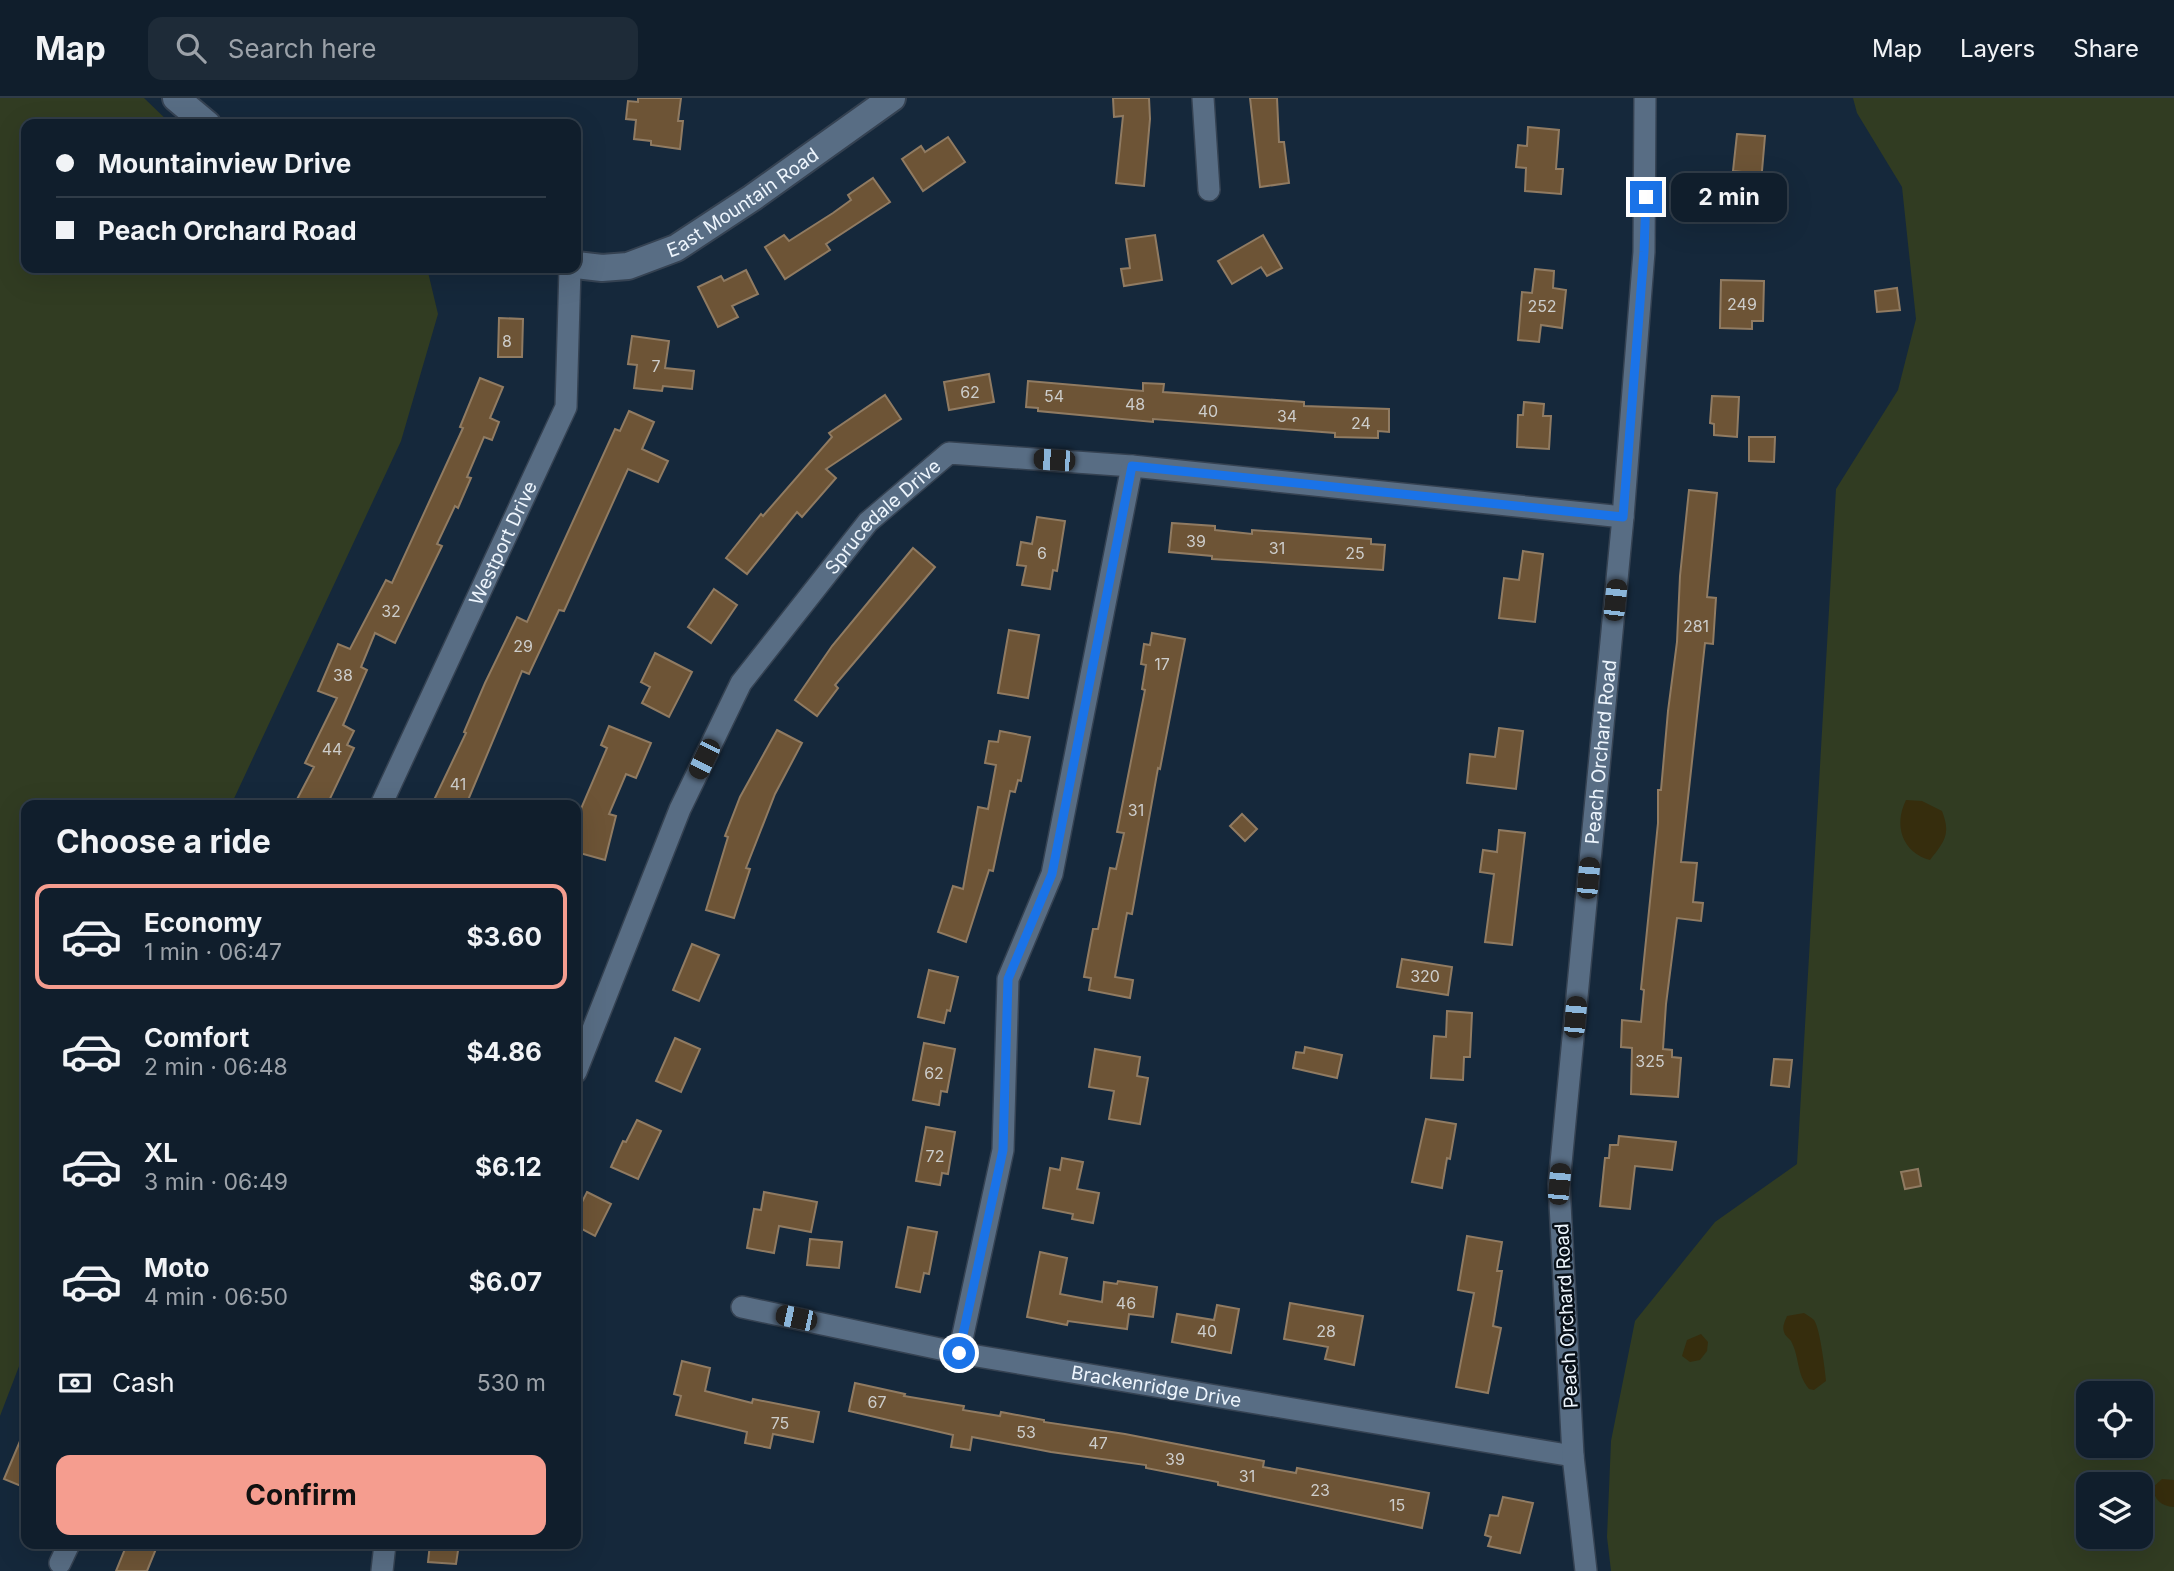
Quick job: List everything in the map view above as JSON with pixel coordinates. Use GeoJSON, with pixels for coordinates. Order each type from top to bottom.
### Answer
{"type":"FeatureCollection","features":[{"type":"Feature","properties":{"kind":"street"},"geometry":{"type":"LineString","coordinates":[[176,98],[201,119]]}},
{"type":"Feature","properties":{"kind":"street","name":"East Mountain Road"},"geometry":{"type":"LineString","coordinates":[[581,265],[619,267],[643,262],[676,248],[752,198],[892,98]]}},
{"type":"Feature","properties":{"kind":"street"},"geometry":{"type":"LineString","coordinates":[[1203,98],[1209,190]]}},
{"type":"Feature","properties":{"kind":"street","name":"Peach Orchard Road"},"geometry":{"type":"LineString","coordinates":[[1587,1571],[1573,1455],[1559,1184],[1623,517],[1644,252],[1645,98]]}},
{"type":"Feature","properties":{"kind":"street","name":"Westport Drive"},"geometry":{"type":"LineString","coordinates":[[382,800],[566,407],[570,273]]}},
{"type":"Feature","properties":{"kind":"street","name":"Sprucedale Drive"},"geometry":{"type":"LineString","coordinates":[[581,1059],[680,809],[741,683],[868,522],[949,453],[1132,466],[1623,517]]}},
{"type":"Feature","properties":{"kind":"street"},"geometry":{"type":"LineString","coordinates":[[959,1353],[1003,1150],[1008,979],[1052,874],[1132,466]]}},
{"type":"Feature","properties":{"kind":"street","name":"Brackenridge Drive"},"geometry":{"type":"LineString","coordinates":[[742,1307],[959,1353],[1573,1455]]}},
{"type":"Feature","properties":{"kind":"street"},"geometry":{"type":"LineString","coordinates":[[382,1571],[384,1549]]}},
{"type":"Feature","properties":{"kind":"green space"},"geometry":{"type":"Polygon","coordinates":[[[0,98],[144,98],[166,119],[21,119],[21,273],[428,273],[438,314],[401,441],[233,800],[21,800],[21,1361],[0,1416],[0,98]]]}},
{"type":"Feature","properties":{"kind":"green space"},"geometry":{"type":"Polygon","coordinates":[[[1853,98],[2174,98],[2174,1571],[1611,1571],[1607,1537],[1611,1441],[1635,1321],[1715,1222],[1797,1164],[1836,489],[1898,390],[1916,319],[1902,187],[1857,113],[1853,98]]]}},
{"type":"Feature","properties":{"kind":"sand"},"geometry":{"type":"Polygon","coordinates":[[[1906,800],[1922,801],[1942,811],[1946,826],[1945,837],[1930,860],[1913,851],[1903,837],[1900,819],[1906,800]]]}},
{"type":"Feature","properties":{"kind":"sand"},"geometry":{"type":"Polygon","coordinates":[[[1804,1313],[1816,1324],[1825,1368],[1826,1381],[1814,1390],[1809,1389],[1805,1383],[1794,1347],[1783,1330],[1787,1316],[1804,1313]]]}},
{"type":"Feature","properties":{"kind":"sand"},"geometry":{"type":"Polygon","coordinates":[[[1701,1334],[1708,1342],[1707,1351],[1700,1360],[1690,1362],[1682,1356],[1687,1340],[1701,1334]]]}},
{"type":"Feature","properties":{"kind":"sand"},"geometry":{"type":"Polygon","coordinates":[[[2162,1479],[2174,1480],[2174,1507],[2162,1504],[2153,1487],[2162,1479]]]}},
{"type":"Feature","properties":{"kind":"building"},"geometry":{"type":"Polygon","coordinates":[[[638,98],[681,98],[678,121],[683,121],[680,149],[651,145],[651,141],[634,139],[636,120],[626,119],[628,101],[638,102],[638,98]]]}},
{"type":"Feature","properties":{"kind":"building"},"geometry":{"type":"Polygon","coordinates":[[[1113,98],[1149,98],[1150,119],[1144,186],[1116,183],[1123,116],[1114,117],[1113,98]]]}},
{"type":"Feature","properties":{"kind":"building"},"geometry":{"type":"Polygon","coordinates":[[[1250,98],[1277,98],[1279,142],[1284,142],[1289,183],[1260,187],[1250,98]]]}},
{"type":"Feature","properties":{"kind":"building"},"geometry":{"type":"Polygon","coordinates":[[[1528,127],[1559,130],[1556,169],[1563,169],[1561,194],[1525,191],[1526,168],[1516,167],[1518,145],[1527,146],[1528,127]]]}},
{"type":"Feature","properties":{"kind":"building"},"geometry":{"type":"Polygon","coordinates":[[[1737,134],[1765,136],[1760,194],[1740,193],[1741,172],[1733,171],[1737,134]]]}},
{"type":"Feature","properties":{"kind":"building"},"geometry":{"type":"Polygon","coordinates":[[[948,137],[965,162],[923,191],[902,159],[921,146],[925,152],[948,137]]]}},
{"type":"Feature","properties":{"kind":"building"},"geometry":{"type":"Polygon","coordinates":[[[873,178],[890,202],[826,244],[830,250],[785,279],[765,247],[784,235],[789,241],[833,213],[851,200],[848,195],[873,178]]]}},
{"type":"Feature","properties":{"kind":"building"},"geometry":{"type":"Polygon","coordinates":[[[1155,235],[1162,280],[1124,286],[1121,269],[1130,268],[1126,239],[1155,235]]]}},
{"type":"Feature","properties":{"kind":"building"},"geometry":{"type":"Polygon","coordinates":[[[1263,235],[1282,268],[1267,276],[1261,267],[1232,284],[1218,261],[1263,235]]]}},
{"type":"Feature","properties":{"kind":"building"},"geometry":{"type":"Polygon","coordinates":[[[1535,269],[1554,271],[1553,288],[1566,290],[1562,328],[1541,325],[1539,342],[1518,340],[1522,292],[1532,293],[1535,269]]]}},
{"type":"Feature","properties":{"kind":"building"},"geometry":{"type":"Polygon","coordinates":[[[746,270],[758,294],[732,306],[738,317],[718,327],[698,287],[721,276],[724,281],[746,270]]]}},
{"type":"Feature","properties":{"kind":"building"},"geometry":{"type":"Polygon","coordinates":[[[1721,280],[1764,281],[1763,321],[1752,321],[1752,329],[1720,328],[1721,280]]]}},
{"type":"Feature","properties":{"kind":"building"},"geometry":{"type":"Polygon","coordinates":[[[1897,288],[1900,310],[1877,312],[1875,291],[1897,288]]]}},
{"type":"Feature","properties":{"kind":"building"},"geometry":{"type":"Polygon","coordinates":[[[499,318],[523,319],[522,357],[498,357],[499,318]]]}},
{"type":"Feature","properties":{"kind":"building"},"geometry":{"type":"Polygon","coordinates":[[[632,336],[669,341],[665,368],[694,371],[692,389],[663,386],[662,391],[634,388],[637,365],[628,364],[632,336]]]}},
{"type":"Feature","properties":{"kind":"building"},"geometry":{"type":"Polygon","coordinates":[[[989,374],[994,402],[949,410],[944,382],[989,374]]]}},
{"type":"Feature","properties":{"kind":"building"},"geometry":{"type":"Polygon","coordinates":[[[480,378],[503,387],[490,418],[499,422],[492,440],[484,437],[467,477],[471,478],[458,508],[455,506],[437,544],[442,546],[395,643],[375,633],[361,667],[367,670],[343,725],[354,731],[347,745],[354,748],[329,800],[297,800],[314,767],[305,763],[337,698],[318,691],[338,644],[350,649],[386,580],[392,583],[463,428],[460,427],[480,378]]]}},
{"type":"Feature","properties":{"kind":"building"},"geometry":{"type":"Polygon","coordinates":[[[1028,381],[1143,391],[1143,383],[1164,384],[1163,392],[1304,402],[1304,406],[1389,409],[1389,432],[1378,431],[1378,438],[1335,437],[1335,433],[1153,419],[1153,422],[1038,411],[1038,408],[1026,407],[1028,381]]]}},
{"type":"Feature","properties":{"kind":"building"},"geometry":{"type":"Polygon","coordinates":[[[885,395],[901,419],[826,469],[836,478],[802,517],[797,512],[747,574],[726,558],[761,514],[763,516],[832,437],[829,433],[885,395]]]}},
{"type":"Feature","properties":{"kind":"building"},"geometry":{"type":"Polygon","coordinates":[[[1712,396],[1739,397],[1737,437],[1714,435],[1714,424],[1710,423],[1712,396]]]}},
{"type":"Feature","properties":{"kind":"building"},"geometry":{"type":"Polygon","coordinates":[[[1524,402],[1544,404],[1543,416],[1551,416],[1549,449],[1517,447],[1518,415],[1523,415],[1524,402]]]}},
{"type":"Feature","properties":{"kind":"building"},"geometry":{"type":"Polygon","coordinates":[[[629,411],[654,422],[642,449],[668,461],[658,482],[628,469],[564,611],[559,610],[529,674],[522,671],[468,800],[434,800],[517,617],[527,622],[615,429],[620,431],[629,411]]]}},
{"type":"Feature","properties":{"kind":"building"},"geometry":{"type":"Polygon","coordinates":[[[1749,437],[1775,437],[1774,462],[1749,461],[1749,437]]]}},
{"type":"Feature","properties":{"kind":"building"},"geometry":{"type":"Polygon","coordinates":[[[1689,490],[1717,493],[1707,597],[1716,598],[1713,644],[1705,643],[1681,862],[1697,863],[1693,902],[1703,903],[1701,921],[1677,918],[1666,1004],[1663,1049],[1672,1050],[1672,1057],[1681,1058],[1678,1097],[1631,1094],[1632,1048],[1621,1047],[1622,1020],[1641,1022],[1644,990],[1641,989],[1658,823],[1658,790],[1661,790],[1677,642],[1680,576],[1689,490]]]}},
{"type":"Feature","properties":{"kind":"building"},"geometry":{"type":"Polygon","coordinates":[[[1037,517],[1065,521],[1057,571],[1053,570],[1050,589],[1022,585],[1026,566],[1017,565],[1021,542],[1032,544],[1037,517]]]}},
{"type":"Feature","properties":{"kind":"building"},"geometry":{"type":"Polygon","coordinates":[[[1172,523],[1215,526],[1215,530],[1252,534],[1252,530],[1371,539],[1371,544],[1385,545],[1383,570],[1212,559],[1212,556],[1169,552],[1172,523]]]}},
{"type":"Feature","properties":{"kind":"building"},"geometry":{"type":"Polygon","coordinates":[[[913,548],[935,567],[835,685],[838,688],[817,716],[795,700],[832,646],[913,548]]]}},
{"type":"Feature","properties":{"kind":"building"},"geometry":{"type":"Polygon","coordinates":[[[1523,551],[1543,554],[1535,622],[1499,618],[1504,578],[1519,580],[1523,551]]]}},
{"type":"Feature","properties":{"kind":"building"},"geometry":{"type":"Polygon","coordinates":[[[714,589],[737,605],[711,643],[688,627],[714,589]]]}},
{"type":"Feature","properties":{"kind":"building"},"geometry":{"type":"Polygon","coordinates":[[[1009,630],[1039,635],[1028,698],[998,693],[1009,630]]]}},
{"type":"Feature","properties":{"kind":"building"},"geometry":{"type":"Polygon","coordinates":[[[1152,633],[1185,639],[1132,914],[1127,913],[1115,977],[1133,980],[1130,998],[1089,990],[1091,978],[1084,977],[1093,929],[1098,929],[1110,868],[1116,869],[1124,833],[1117,832],[1145,690],[1142,689],[1146,665],[1141,664],[1144,644],[1150,645],[1152,633]]]}},
{"type":"Feature","properties":{"kind":"building"},"geometry":{"type":"Polygon","coordinates":[[[655,653],[692,672],[669,717],[642,703],[650,687],[641,682],[655,653]]]}},
{"type":"Feature","properties":{"kind":"building"},"geometry":{"type":"Polygon","coordinates":[[[609,726],[651,743],[636,778],[626,774],[609,814],[616,816],[605,860],[581,853],[581,809],[607,748],[601,745],[609,726]]]}},
{"type":"Feature","properties":{"kind":"building"},"geometry":{"type":"Polygon","coordinates":[[[1499,728],[1523,731],[1516,789],[1467,783],[1470,754],[1495,757],[1499,728]]]}},
{"type":"Feature","properties":{"kind":"building"},"geometry":{"type":"Polygon","coordinates":[[[777,730],[802,743],[775,794],[746,868],[750,869],[734,918],[706,910],[728,837],[725,836],[740,797],[777,730]]]}},
{"type":"Feature","properties":{"kind":"building"},"geometry":{"type":"Polygon","coordinates":[[[1000,731],[1030,737],[1021,781],[1018,780],[1015,792],[1010,791],[993,871],[989,870],[966,942],[938,932],[953,886],[963,889],[978,807],[988,809],[996,765],[985,763],[989,741],[998,742],[1000,731]]]}},
{"type":"Feature","properties":{"kind":"building"},"geometry":{"type":"Polygon","coordinates":[[[1242,814],[1257,829],[1245,841],[1230,826],[1242,814]]]}},
{"type":"Feature","properties":{"kind":"building"},"geometry":{"type":"Polygon","coordinates":[[[1499,830],[1525,833],[1512,945],[1485,942],[1494,874],[1480,872],[1483,850],[1497,852],[1499,830]]]}},
{"type":"Feature","properties":{"kind":"building"},"geometry":{"type":"Polygon","coordinates":[[[692,944],[719,955],[699,1001],[673,990],[692,944]]]}},
{"type":"Feature","properties":{"kind":"building"},"geometry":{"type":"Polygon","coordinates":[[[1402,959],[1452,967],[1448,995],[1397,987],[1402,959]]]}},
{"type":"Feature","properties":{"kind":"building"},"geometry":{"type":"Polygon","coordinates":[[[929,970],[958,977],[950,1011],[947,1010],[944,1023],[918,1017],[929,970]]]}},
{"type":"Feature","properties":{"kind":"building"},"geometry":{"type":"Polygon","coordinates":[[[1447,1011],[1472,1013],[1470,1057],[1464,1057],[1463,1080],[1431,1078],[1434,1036],[1446,1037],[1447,1011]]]}},
{"type":"Feature","properties":{"kind":"building"},"geometry":{"type":"Polygon","coordinates":[[[675,1038],[700,1049],[681,1092],[656,1081],[675,1038]]]}},
{"type":"Feature","properties":{"kind":"building"},"geometry":{"type":"Polygon","coordinates":[[[924,1043],[955,1049],[947,1092],[941,1091],[939,1105],[913,1100],[924,1043]]]}},
{"type":"Feature","properties":{"kind":"building"},"geometry":{"type":"Polygon","coordinates":[[[1305,1047],[1342,1055],[1337,1078],[1293,1068],[1296,1052],[1304,1053],[1305,1047]]]}},
{"type":"Feature","properties":{"kind":"building"},"geometry":{"type":"Polygon","coordinates":[[[1095,1049],[1140,1057],[1137,1076],[1148,1078],[1140,1124],[1109,1119],[1114,1091],[1089,1087],[1095,1049]]]}},
{"type":"Feature","properties":{"kind":"building"},"geometry":{"type":"Polygon","coordinates":[[[1774,1059],[1792,1060],[1789,1087],[1771,1085],[1774,1059]]]}},
{"type":"Feature","properties":{"kind":"building"},"geometry":{"type":"Polygon","coordinates":[[[1426,1119],[1456,1124],[1442,1188],[1412,1182],[1426,1119]]]}},
{"type":"Feature","properties":{"kind":"building"},"geometry":{"type":"Polygon","coordinates":[[[637,1120],[661,1131],[638,1179],[611,1167],[637,1120]]]}},
{"type":"Feature","properties":{"kind":"building"},"geometry":{"type":"Polygon","coordinates":[[[926,1127],[955,1132],[948,1174],[942,1173],[940,1185],[916,1181],[926,1127]]]}},
{"type":"Feature","properties":{"kind":"building"},"geometry":{"type":"Polygon","coordinates":[[[1619,1136],[1676,1142],[1672,1170],[1635,1166],[1630,1209],[1600,1206],[1605,1158],[1609,1158],[1610,1145],[1618,1145],[1619,1136]]]}},
{"type":"Feature","properties":{"kind":"building"},"geometry":{"type":"Polygon","coordinates":[[[1062,1158],[1083,1162],[1077,1189],[1099,1193],[1093,1223],[1072,1219],[1073,1214],[1043,1208],[1050,1168],[1060,1170],[1062,1158]]]}},
{"type":"Feature","properties":{"kind":"building"},"geometry":{"type":"Polygon","coordinates":[[[1918,1169],[1921,1186],[1905,1189],[1901,1172],[1918,1169]]]}},
{"type":"Feature","properties":{"kind":"building"},"geometry":{"type":"Polygon","coordinates":[[[587,1192],[611,1204],[595,1236],[581,1229],[581,1204],[587,1192]]]}},
{"type":"Feature","properties":{"kind":"building"},"geometry":{"type":"Polygon","coordinates":[[[764,1192],[817,1202],[811,1232],[779,1226],[774,1253],[747,1248],[754,1209],[761,1210],[764,1192]]]}},
{"type":"Feature","properties":{"kind":"building"},"geometry":{"type":"Polygon","coordinates":[[[908,1227],[937,1232],[929,1274],[924,1273],[920,1292],[896,1287],[908,1227]]]}},
{"type":"Feature","properties":{"kind":"building"},"geometry":{"type":"Polygon","coordinates":[[[1467,1236],[1502,1242],[1497,1271],[1502,1271],[1493,1326],[1501,1328],[1488,1393],[1456,1387],[1474,1293],[1458,1290],[1467,1236]]]}},
{"type":"Feature","properties":{"kind":"building"},"geometry":{"type":"Polygon","coordinates":[[[810,1239],[842,1242],[839,1268],[807,1265],[810,1239]]]}},
{"type":"Feature","properties":{"kind":"building"},"geometry":{"type":"Polygon","coordinates":[[[1040,1252],[1067,1258],[1060,1294],[1102,1302],[1104,1282],[1117,1284],[1118,1281],[1157,1287],[1153,1317],[1129,1314],[1127,1329],[1068,1321],[1067,1325],[1027,1317],[1040,1252]]]}},
{"type":"Feature","properties":{"kind":"building"},"geometry":{"type":"Polygon","coordinates":[[[1290,1303],[1363,1316],[1354,1365],[1325,1359],[1328,1347],[1284,1339],[1290,1303]]]}},
{"type":"Feature","properties":{"kind":"building"},"geometry":{"type":"Polygon","coordinates":[[[1217,1305],[1239,1309],[1231,1353],[1172,1342],[1177,1314],[1214,1320],[1217,1305]]]}},
{"type":"Feature","properties":{"kind":"building"},"geometry":{"type":"Polygon","coordinates":[[[682,1361],[710,1368],[705,1391],[752,1403],[753,1399],[819,1412],[813,1442],[773,1434],[770,1448],[745,1443],[747,1432],[676,1415],[681,1396],[674,1394],[682,1361]]]}},
{"type":"Feature","properties":{"kind":"building"},"geometry":{"type":"Polygon","coordinates":[[[855,1383],[905,1394],[904,1396],[964,1406],[963,1410],[1000,1416],[1001,1412],[1044,1422],[1125,1434],[1264,1461],[1263,1467],[1296,1473],[1297,1468],[1429,1493],[1422,1528],[1218,1485],[1218,1482],[1146,1468],[1146,1465],[1051,1452],[972,1437],[970,1450],[951,1447],[953,1435],[849,1411],[855,1383]]]}},
{"type":"Feature","properties":{"kind":"building"},"geometry":{"type":"Polygon","coordinates":[[[21,1439],[21,1486],[4,1479],[21,1439]]]}},
{"type":"Feature","properties":{"kind":"building"},"geometry":{"type":"Polygon","coordinates":[[[1503,1497],[1533,1503],[1520,1553],[1488,1546],[1491,1537],[1485,1535],[1490,1515],[1498,1516],[1503,1497]]]}},
{"type":"Feature","properties":{"kind":"building"},"geometry":{"type":"Polygon","coordinates":[[[125,1549],[156,1549],[147,1571],[116,1571],[125,1549]]]}},
{"type":"Feature","properties":{"kind":"building"},"geometry":{"type":"Polygon","coordinates":[[[429,1549],[458,1549],[456,1564],[428,1562],[429,1549]]]}},
{"type":"Feature","properties":{"kind":"route"},"geometry":{"type":"LineString","coordinates":[[959,1353],[1003,1150],[1008,979],[1052,874],[1132,466],[1623,517],[1646,197]]}}]}
